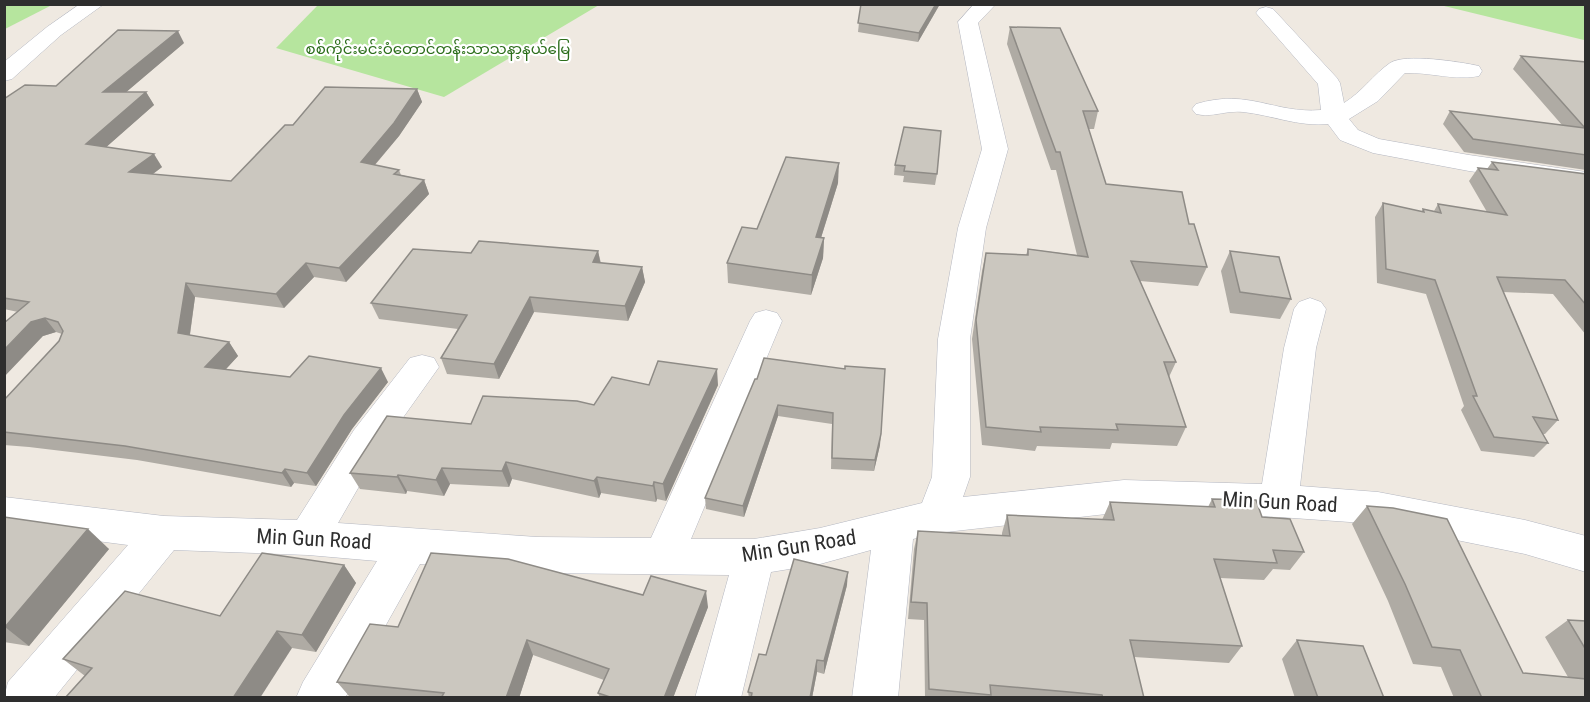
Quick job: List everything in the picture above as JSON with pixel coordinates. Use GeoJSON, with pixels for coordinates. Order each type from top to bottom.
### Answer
{"type":"FeatureCollection","features":[{"type":"Feature","properties":{"kind":"street"},"geometry":{"type":"LineString","coordinates":[[4,74],[54,31],[94,4]]}},
{"type":"Feature","properties":{"kind":"street"},"geometry":{"type":"LineString","coordinates":[[937,516],[951,477],[954,339],[972,228],[995,149],[969,10]]}},
{"type":"Feature","properties":{"kind":"street"},"geometry":{"type":"LineString","coordinates":[[1266,13],[1329,83],[1334,116],[1349,135],[1373,146],[1586,180]]}},
{"type":"Feature","properties":{"kind":"street"},"geometry":{"type":"LineString","coordinates":[[1204,109],[1216,104],[1233,104],[1312,118],[1334,116],[1348,112],[1371,95],[1399,67],[1424,66],[1471,71]]}},
{"type":"Feature","properties":{"kind":"street"},"geometry":{"type":"LineString","coordinates":[[1279,501],[1300,348],[1310,309]]}},
{"type":"Feature","properties":{"kind":"street"},"geometry":{"type":"LineString","coordinates":[[663,556],[766,321]]}},
{"type":"Feature","properties":{"kind":"street"},"geometry":{"type":"LineString","coordinates":[[308,538],[367,440],[422,367]]}},
{"type":"Feature","properties":{"kind":"street","name":"Min Gun Road"},"geometry":{"type":"LineString","coordinates":[[4,513],[164,533],[308,538],[537,555],[754,557],[820,546],[937,516],[1124,496],[1279,501],[1378,508],[1525,537],[1586,554]]}},
{"type":"Feature","properties":{"kind":"street"},"geometry":{"type":"LineString","coordinates":[[875,698],[894,528]]}},
{"type":"Feature","properties":{"kind":"street"},"geometry":{"type":"LineString","coordinates":[[24,698],[164,533]]}},
{"type":"Feature","properties":{"kind":"street"},"geometry":{"type":"LineString","coordinates":[[319,698],[409,545]]}},
{"type":"Feature","properties":{"kind":"street"},"geometry":{"type":"LineString","coordinates":[[718,698],[754,557]]}},
{"type":"Feature","properties":{"kind":"green space"},"geometry":{"type":"Polygon","coordinates":[[[5,4],[52,4],[52,5],[5,29],[5,4]]]}},
{"type":"Feature","properties":{"kind":"green space","name":"စစ်ကိုင်းမင်းဝံတောင်တန်းသာသနာ့နယ်မြေ"},"geometry":{"type":"Polygon","coordinates":[[[318,5],[599,5],[444,97],[276,48],[318,5]]]}},
{"type":"Feature","properties":{"kind":"green space"},"geometry":{"type":"Polygon","coordinates":[[[1440,5],[1585,5],[1585,40],[1584,40],[1440,5]]]}},
{"type":"Feature","properties":{"kind":"building"},"geometry":{"type":"Polygon","coordinates":[[[861,4],[936,4],[919,33],[858,23],[861,4]]]}},
{"type":"Feature","properties":{"kind":"building"},"geometry":{"type":"Polygon","coordinates":[[[1010,27],[1060,28],[1098,111],[1083,111],[1106,184],[1182,192],[1189,224],[1194,224],[1207,267],[1131,261],[1176,362],[1164,362],[1186,427],[1116,424],[1118,430],[1040,427],[1041,432],[986,427],[976,320],[986,253],[1028,255],[1028,249],[1088,257],[1060,152],[1056,152],[1010,27]]]}},
{"type":"Feature","properties":{"kind":"building"},"geometry":{"type":"Polygon","coordinates":[[[118,30],[178,31],[103,92],[146,92],[86,144],[154,154],[129,172],[231,181],[285,125],[293,125],[325,87],[417,89],[394,123],[361,162],[399,170],[394,174],[424,180],[339,268],[306,263],[276,294],[186,283],[178,333],[229,342],[205,367],[290,377],[309,356],[381,368],[344,415],[307,473],[285,469],[282,473],[125,446],[4,432],[4,400],[59,341],[63,331],[58,322],[45,318],[31,322],[4,350],[4,323],[29,302],[4,298],[4,99],[25,85],[56,86],[118,30]]]}},
{"type":"Feature","properties":{"kind":"building"},"geometry":{"type":"Polygon","coordinates":[[[1521,56],[1586,62],[1586,155],[1473,139],[1450,111],[1585,128],[1521,56]]]}},
{"type":"Feature","properties":{"kind":"building"},"geometry":{"type":"Polygon","coordinates":[[[904,127],[941,131],[937,174],[904,171],[905,166],[895,165],[904,127]]]}},
{"type":"Feature","properties":{"kind":"building"},"geometry":{"type":"Polygon","coordinates":[[[786,157],[839,163],[816,237],[824,238],[812,275],[727,263],[742,227],[757,229],[786,157]]]}},
{"type":"Feature","properties":{"kind":"building"},"geometry":{"type":"Polygon","coordinates":[[[1492,162],[1586,174],[1586,305],[1565,280],[1497,277],[1558,420],[1533,417],[1548,443],[1494,437],[1473,396],[1477,396],[1435,280],[1386,269],[1383,203],[1424,212],[1423,209],[1441,213],[1438,204],[1507,215],[1478,168],[1498,170],[1492,162]]]}},
{"type":"Feature","properties":{"kind":"building"},"geometry":{"type":"Polygon","coordinates":[[[479,241],[598,251],[593,262],[642,267],[625,306],[530,297],[494,364],[441,358],[467,315],[371,303],[413,249],[471,253],[479,241]]]}},
{"type":"Feature","properties":{"kind":"building"},"geometry":{"type":"Polygon","coordinates":[[[1230,251],[1279,257],[1291,299],[1240,292],[1230,251]]]}},
{"type":"Feature","properties":{"kind":"building"},"geometry":{"type":"Polygon","coordinates":[[[764,358],[845,369],[845,366],[885,369],[881,434],[875,460],[832,458],[833,413],[778,405],[743,506],[705,498],[755,379],[757,379],[764,358]]]}},
{"type":"Feature","properties":{"kind":"building"},"geometry":{"type":"Polygon","coordinates":[[[658,361],[717,369],[663,484],[654,482],[653,486],[597,477],[594,481],[506,462],[502,471],[442,468],[436,480],[398,475],[397,477],[350,473],[387,416],[471,424],[483,396],[577,401],[594,405],[612,377],[649,385],[658,361]]]}},
{"type":"Feature","properties":{"kind":"building"},"geometry":{"type":"Polygon","coordinates":[[[1212,499],[1256,500],[1262,517],[1290,519],[1304,552],[1273,550],[1277,563],[1214,559],[1242,646],[1130,640],[1144,698],[1103,698],[1102,695],[990,685],[991,695],[929,689],[927,603],[911,602],[918,531],[1010,536],[1007,515],[1114,520],[1110,502],[1215,507],[1212,499]]]}},
{"type":"Feature","properties":{"kind":"building"},"geometry":{"type":"Polygon","coordinates":[[[1367,506],[1393,508],[1447,519],[1523,673],[1586,679],[1586,698],[1482,698],[1460,650],[1432,647],[1405,584],[1367,506]]]}},
{"type":"Feature","properties":{"kind":"building"},"geometry":{"type":"Polygon","coordinates":[[[4,517],[88,529],[5,627],[4,627],[4,517]]]}},
{"type":"Feature","properties":{"kind":"building"},"geometry":{"type":"Polygon","coordinates":[[[262,553],[344,565],[302,635],[277,631],[233,698],[65,698],[92,668],[63,659],[125,591],[220,616],[262,553]]]}},
{"type":"Feature","properties":{"kind":"building"},"geometry":{"type":"Polygon","coordinates":[[[431,553],[508,559],[643,595],[651,576],[706,591],[664,698],[613,698],[598,693],[609,669],[527,640],[506,698],[441,698],[444,693],[337,682],[370,624],[398,627],[431,553]]]}},
{"type":"Feature","properties":{"kind":"building"},"geometry":{"type":"Polygon","coordinates":[[[794,559],[848,572],[824,661],[817,660],[810,698],[751,698],[752,693],[748,692],[759,654],[766,655],[794,559]]]}},
{"type":"Feature","properties":{"kind":"building"},"geometry":{"type":"Polygon","coordinates":[[[1568,620],[1586,621],[1586,650],[1568,620]]]}},
{"type":"Feature","properties":{"kind":"building"},"geometry":{"type":"Polygon","coordinates":[[[1297,640],[1363,646],[1384,698],[1318,698],[1297,640]]]}}]}
